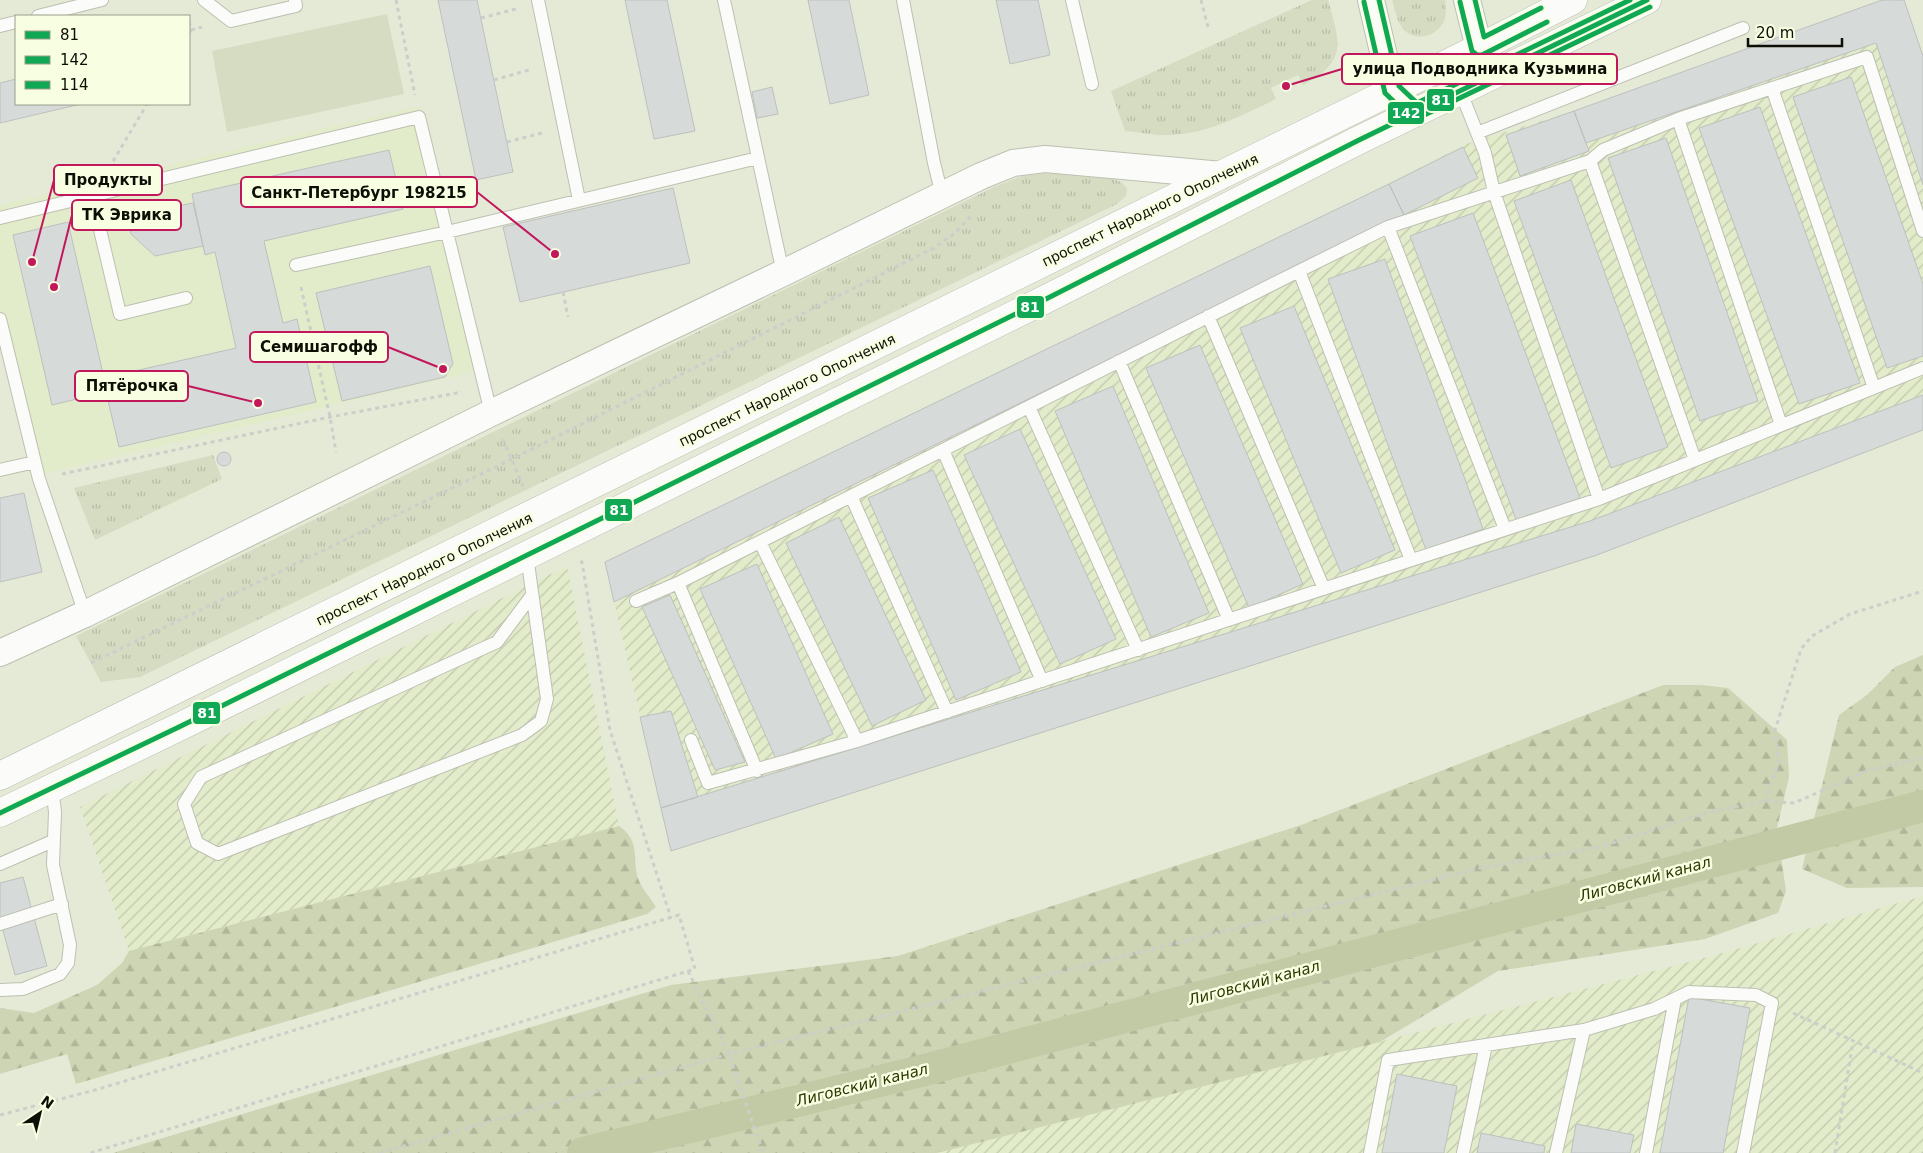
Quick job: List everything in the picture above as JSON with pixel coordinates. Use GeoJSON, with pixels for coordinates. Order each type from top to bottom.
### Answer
{"type":"FeatureCollection","features":[{"type":"Feature","properties":{"kind":"main road","name":"проспект Народного Ополчения"},"geometry":{"type":"LineString","coordinates":[[0,776],[1222,175],[1573,0]]}},
{"type":"Feature","properties":{"kind":"main road"},"geometry":{"type":"LineString","coordinates":[[0,812],[181,726],[527,556],[1026,309],[1416,112],[1647,0]]}},
{"type":"Feature","properties":{"kind":"street"},"geometry":{"type":"LineString","coordinates":[[1371,0],[1392,90],[1416,112]]}},
{"type":"Feature","properties":{"kind":"street"},"geometry":{"type":"LineString","coordinates":[[1467,0],[1479,48],[1470,86]]}},
{"type":"Feature","properties":{"kind":"street"},"geometry":{"type":"LineString","coordinates":[[0,653],[85,614],[491,413],[783,273],[942,194],[1013,163],[1045,159],[1222,175]]}},
{"type":"Feature","properties":{"kind":"lane"},"geometry":{"type":"LineString","coordinates":[[42,15],[102,0]]}},
{"type":"Feature","properties":{"kind":"lane"},"geometry":{"type":"LineString","coordinates":[[204,0],[232,21],[296,6],[295,0]]}},
{"type":"Feature","properties":{"kind":"lane"},"geometry":{"type":"LineString","coordinates":[[724,0],[783,273]]}},
{"type":"Feature","properties":{"kind":"lane"},"geometry":{"type":"LineString","coordinates":[[903,0],[934,163],[942,194]]}},
{"type":"Feature","properties":{"kind":"lane"},"geometry":{"type":"LineString","coordinates":[[1072,0],[1092,84]]}},
{"type":"Feature","properties":{"kind":"lane"},"geometry":{"type":"LineString","coordinates":[[538,2],[579,200]]}},
{"type":"Feature","properties":{"kind":"lane"},"geometry":{"type":"LineString","coordinates":[[0,26],[15,22]]}},
{"type":"Feature","properties":{"kind":"lane"},"geometry":{"type":"LineString","coordinates":[[1477,133],[1743,28]]}},
{"type":"Feature","properties":{"kind":"lane"},"geometry":{"type":"LineString","coordinates":[[636,601],[678,583],[1388,227],[1590,161],[1603,150],[1678,119],[1867,57],[1923,231]]}},
{"type":"Feature","properties":{"kind":"lane"},"geometry":{"type":"LineString","coordinates":[[1470,86],[1477,133],[1486,153],[1494,192],[1599,499]]}},
{"type":"Feature","properties":{"kind":"lane"},"geometry":{"type":"LineString","coordinates":[[1772,88],[1874,388]]}},
{"type":"Feature","properties":{"kind":"lane"},"geometry":{"type":"LineString","coordinates":[[0,218],[419,117],[491,413]]}},
{"type":"Feature","properties":{"kind":"lane"},"geometry":{"type":"LineString","coordinates":[[1678,119],[1782,425]]}},
{"type":"Feature","properties":{"kind":"lane"},"geometry":{"type":"LineString","coordinates":[[296,265],[447,232],[758,158]]}},
{"type":"Feature","properties":{"kind":"lane"},"geometry":{"type":"LineString","coordinates":[[1590,161],[1695,460]]}},
{"type":"Feature","properties":{"kind":"lane"},"geometry":{"type":"LineString","coordinates":[[92,196],[120,314],[186,298]]}},
{"type":"Feature","properties":{"kind":"lane"},"geometry":{"type":"LineString","coordinates":[[1388,227],[1506,529]]}},
{"type":"Feature","properties":{"kind":"lane"},"geometry":{"type":"LineString","coordinates":[[1299,270],[1411,560]]}},
{"type":"Feature","properties":{"kind":"lane"},"geometry":{"type":"LineString","coordinates":[[1208,316],[1324,589]]}},
{"type":"Feature","properties":{"kind":"lane"},"geometry":{"type":"LineString","coordinates":[[0,319],[39,479],[85,614]]}},
{"type":"Feature","properties":{"kind":"lane"},"geometry":{"type":"LineString","coordinates":[[1118,361],[1229,620]]}},
{"type":"Feature","properties":{"kind":"lane"},"geometry":{"type":"LineString","coordinates":[[691,740],[708,783],[857,741],[1599,499],[1923,368]]}},
{"type":"Feature","properties":{"kind":"lane"},"geometry":{"type":"LineString","coordinates":[[1029,406],[1138,650]]}},
{"type":"Feature","properties":{"kind":"lane"},"geometry":{"type":"LineString","coordinates":[[942,450],[1042,681]]}},
{"type":"Feature","properties":{"kind":"lane"},"geometry":{"type":"LineString","coordinates":[[0,470],[35,462]]}},
{"type":"Feature","properties":{"kind":"lane"},"geometry":{"type":"LineString","coordinates":[[851,496],[947,712]]}},
{"type":"Feature","properties":{"kind":"lane"},"geometry":{"type":"LineString","coordinates":[[760,542],[857,741]]}},
{"type":"Feature","properties":{"kind":"lane"},"geometry":{"type":"LineString","coordinates":[[527,556],[547,699],[541,721],[522,735],[218,854],[197,843],[184,804],[202,777],[497,642],[532,595]]}},
{"type":"Feature","properties":{"kind":"lane"},"geometry":{"type":"LineString","coordinates":[[678,583],[757,770]]}},
{"type":"Feature","properties":{"kind":"lane"},"geometry":{"type":"LineString","coordinates":[[0,990],[23,989],[60,974],[68,963],[70,945],[52,865],[54,812],[52,787]]}},
{"type":"Feature","properties":{"kind":"lane"},"geometry":{"type":"LineString","coordinates":[[0,864],[52,840]]}},
{"type":"Feature","properties":{"kind":"lane"},"geometry":{"type":"LineString","coordinates":[[0,924],[62,904]]}},
{"type":"Feature","properties":{"kind":"lane"},"geometry":{"type":"LineString","coordinates":[[1370,1153],[1388,1060],[1584,1030],[1654,1009],[1689,992],[1698,992],[1756,995],[1772,1003],[1743,1153]]}},
{"type":"Feature","properties":{"kind":"lane"},"geometry":{"type":"LineString","coordinates":[[1646,1153],[1675,999]]}},
{"type":"Feature","properties":{"kind":"lane"},"geometry":{"type":"LineString","coordinates":[[1556,1153],[1584,1030]]}},
{"type":"Feature","properties":{"kind":"lane"},"geometry":{"type":"LineString","coordinates":[[1463,1153],[1486,1045]]}},
{"type":"Feature","properties":{"kind":"path"},"geometry":{"type":"LineString","coordinates":[[396,0],[419,117]]}},
{"type":"Feature","properties":{"kind":"path"},"geometry":{"type":"LineString","coordinates":[[1201,0],[1208,27]]}},
{"type":"Feature","properties":{"kind":"path"},"geometry":{"type":"LineString","coordinates":[[480,18],[538,2]]}},
{"type":"Feature","properties":{"kind":"path"},"geometry":{"type":"LineString","coordinates":[[494,80],[551,64]]}},
{"type":"Feature","properties":{"kind":"path"},"geometry":{"type":"LineString","coordinates":[[92,196],[146,105]]}},
{"type":"Feature","properties":{"kind":"path"},"geometry":{"type":"LineString","coordinates":[[507,142],[564,127]]}},
{"type":"Feature","properties":{"kind":"path"},"geometry":{"type":"LineString","coordinates":[[91,663],[512,459],[934,248],[955,233],[975,210],[981,176]]}},
{"type":"Feature","properties":{"kind":"path"},"geometry":{"type":"LineString","coordinates":[[563,292],[568,317]]}},
{"type":"Feature","properties":{"kind":"path"},"geometry":{"type":"LineString","coordinates":[[302,296],[330,417],[336,452]]}},
{"type":"Feature","properties":{"kind":"path"},"geometry":{"type":"LineString","coordinates":[[56,476],[330,417],[485,388]]}},
{"type":"Feature","properties":{"kind":"path"},"geometry":{"type":"LineString","coordinates":[[491,413],[525,490]]}},
{"type":"Feature","properties":{"kind":"path"},"geometry":{"type":"LineString","coordinates":[[582,562],[610,730],[671,918]]}},
{"type":"Feature","properties":{"kind":"path"},"geometry":{"type":"LineString","coordinates":[[1765,801],[1779,762],[1775,730],[1801,649],[1812,636],[1850,614],[1923,590]]}},
{"type":"Feature","properties":{"kind":"path"},"geometry":{"type":"LineString","coordinates":[[379,1153],[729,1054],[1480,868],[1600,847],[1705,813],[1765,801],[1794,804],[1869,770],[1923,758]]}},
{"type":"Feature","properties":{"kind":"path"},"geometry":{"type":"LineString","coordinates":[[0,1115],[104,1087],[679,915],[695,969],[90,1153]]}},
{"type":"Feature","properties":{"kind":"path"},"geometry":{"type":"LineString","coordinates":[[688,971],[729,1054],[763,1153]]}},
{"type":"Feature","properties":{"kind":"path"},"geometry":{"type":"LineString","coordinates":[[1772,1003],[1923,1073]]}},
{"type":"Feature","properties":{"kind":"path"},"geometry":{"type":"LineString","coordinates":[[1835,1153],[1853,1041]]}},
{"type":"Feature","properties":{"kind":"shaded area"},"geometry":{"type":"Polygon","coordinates":[[[1882,0],[1904,0],[1923,56],[1923,430],[1597,555],[671,851],[605,562],[1389,184],[1466,144],[1574,111],[1882,0]]]}},
{"type":"Feature","properties":{"kind":"shaded area"},"geometry":{"type":"Polygon","coordinates":[[[419,106],[482,370],[34,476],[0,333],[0,205],[419,106]]]}},
{"type":"Feature","properties":{"kind":"shaded area"},"geometry":{"type":"Polygon","coordinates":[[[567,566],[619,826],[129,951],[80,807],[567,566]]]}},
{"type":"Feature","properties":{"kind":"shaded area"},"geometry":{"type":"Polygon","coordinates":[[[1923,896],[1923,1153],[937,1153],[1712,956],[1923,896]]]}},
{"type":"Feature","properties":{"kind":"green space"},"geometry":{"type":"Polygon","coordinates":[[[1312,0],[1328,0],[1337,39],[1337,50],[1334,59],[1328,68],[1317,76],[1303,85],[1298,75],[1271,88],[1276,99],[1225,122],[1199,131],[1165,135],[1125,131],[1111,91],[1312,0]]]}},
{"type":"Feature","properties":{"kind":"green space"},"geometry":{"type":"Polygon","coordinates":[[[1392,0],[1445,0],[1446,12],[1443,23],[1435,32],[1419,37],[1413,36],[1401,26],[1392,0]]]}},
{"type":"Feature","properties":{"kind":"green space"},"geometry":{"type":"Polygon","coordinates":[[[387,14],[404,94],[227,132],[212,51],[387,14]]]}},
{"type":"Feature","properties":{"kind":"green space"},"geometry":{"type":"Polygon","coordinates":[[[1047,173],[1113,179],[1121,182],[1127,188],[1126,196],[1117,204],[140,677],[101,682],[76,636],[994,187],[1022,176],[1047,173]]]}},
{"type":"Feature","properties":{"kind":"green space"},"geometry":{"type":"Polygon","coordinates":[[[213,455],[222,479],[95,540],[74,488],[213,455]]]}},
{"type":"Feature","properties":{"kind":"green space"},"geometry":{"type":"Polygon","coordinates":[[[1923,655],[1923,887],[1847,888],[1802,869],[1839,715],[1867,695],[1895,667],[1923,655]]]}},
{"type":"Feature","properties":{"kind":"green space"},"geometry":{"type":"Polygon","coordinates":[[[1663,685],[1702,685],[1728,688],[1787,740],[1789,777],[1777,828],[1786,891],[1778,913],[1705,939],[1498,971],[1380,1042],[937,1153],[113,1153],[671,985],[898,956],[1301,825],[1663,685]]]}},
{"type":"Feature","properties":{"kind":"green space"},"geometry":{"type":"Polygon","coordinates":[[[619,826],[631,839],[634,846],[637,875],[643,889],[656,907],[647,914],[76,1084],[67,1054],[0,1074],[0,1008],[34,1013],[97,985],[122,963],[129,951],[619,826]]]}},
{"type":"Feature","properties":{"kind":"building"},"geometry":{"type":"Polygon","coordinates":[[[438,0],[477,0],[513,172],[476,180],[438,0]]]}},
{"type":"Feature","properties":{"kind":"building"},"geometry":{"type":"Polygon","coordinates":[[[625,0],[667,0],[695,131],[654,139],[625,0]]]}},
{"type":"Feature","properties":{"kind":"building"},"geometry":{"type":"Polygon","coordinates":[[[808,0],[849,0],[869,95],[830,104],[808,0]]]}},
{"type":"Feature","properties":{"kind":"building"},"geometry":{"type":"Polygon","coordinates":[[[996,0],[1038,0],[1050,55],[1010,64],[996,0]]]}},
{"type":"Feature","properties":{"kind":"building"},"geometry":{"type":"Polygon","coordinates":[[[1882,0],[1904,0],[1923,56],[1923,185],[1876,43],[1586,143],[1574,111],[1882,0]]]}},
{"type":"Feature","properties":{"kind":"building"},"geometry":{"type":"Polygon","coordinates":[[[1851,77],[1923,284],[1923,356],[1887,368],[1793,97],[1851,77]]]}},
{"type":"Feature","properties":{"kind":"building"},"geometry":{"type":"Polygon","coordinates":[[[15,79],[15,105],[77,105],[0,123],[0,83],[15,79]]]}},
{"type":"Feature","properties":{"kind":"building"},"geometry":{"type":"Polygon","coordinates":[[[772,87],[778,114],[757,118],[752,92],[772,87]]]}},
{"type":"Feature","properties":{"kind":"building"},"geometry":{"type":"Polygon","coordinates":[[[1760,107],[1860,383],[1799,404],[1699,128],[1760,107]]]}},
{"type":"Feature","properties":{"kind":"building"},"geometry":{"type":"Polygon","coordinates":[[[1574,111],[1589,151],[1520,176],[1506,135],[1574,111]]]}},
{"type":"Feature","properties":{"kind":"building"},"geometry":{"type":"Polygon","coordinates":[[[1666,138],[1758,401],[1700,421],[1608,158],[1666,138]]]}},
{"type":"Feature","properties":{"kind":"building"},"geometry":{"type":"Polygon","coordinates":[[[1463,147],[1478,178],[1404,215],[1389,184],[1463,147]]]}},
{"type":"Feature","properties":{"kind":"building"},"geometry":{"type":"Polygon","coordinates":[[[389,150],[403,209],[264,241],[283,323],[297,319],[316,402],[119,447],[106,392],[52,405],[13,235],[68,222],[104,378],[236,348],[215,252],[205,255],[192,194],[389,150]]]}},
{"type":"Feature","properties":{"kind":"building"},"geometry":{"type":"Polygon","coordinates":[[[1571,180],[1668,447],[1611,468],[1514,201],[1571,180]]]}},
{"type":"Feature","properties":{"kind":"building"},"geometry":{"type":"Polygon","coordinates":[[[1389,184],[1404,215],[614,602],[605,562],[1389,184]]]}},
{"type":"Feature","properties":{"kind":"building"},"geometry":{"type":"Polygon","coordinates":[[[673,188],[690,263],[520,302],[503,227],[673,188]]]}},
{"type":"Feature","properties":{"kind":"building"},"geometry":{"type":"Polygon","coordinates":[[[193,203],[203,246],[155,256],[131,234],[129,215],[193,203]]]}},
{"type":"Feature","properties":{"kind":"building"},"geometry":{"type":"Polygon","coordinates":[[[1473,213],[1580,498],[1517,522],[1410,236],[1473,213]]]}},
{"type":"Feature","properties":{"kind":"building"},"geometry":{"type":"Polygon","coordinates":[[[1385,259],[1483,529],[1426,550],[1328,279],[1385,259]]]}},
{"type":"Feature","properties":{"kind":"building"},"geometry":{"type":"Polygon","coordinates":[[[430,266],[453,364],[445,377],[342,401],[316,293],[430,266]]]}},
{"type":"Feature","properties":{"kind":"building"},"geometry":{"type":"Polygon","coordinates":[[[1294,306],[1395,550],[1341,573],[1240,328],[1294,306]]]}},
{"type":"Feature","properties":{"kind":"building"},"geometry":{"type":"Polygon","coordinates":[[[1200,345],[1303,584],[1249,608],[1146,368],[1200,345]]]}},
{"type":"Feature","properties":{"kind":"building"},"geometry":{"type":"Polygon","coordinates":[[[1113,386],[1209,613],[1151,637],[1055,411],[1113,386]]]}},
{"type":"Feature","properties":{"kind":"building"},"geometry":{"type":"Polygon","coordinates":[[[1923,395],[1923,430],[1597,555],[671,851],[661,808],[1590,521],[1923,395]]]}},
{"type":"Feature","properties":{"kind":"building"},"geometry":{"type":"Polygon","coordinates":[[[1020,429],[1116,639],[1060,664],[964,455],[1020,429]]]}},
{"type":"Feature","properties":{"kind":"building"},"geometry":{"type":"Polygon","coordinates":[[[221,452],[227,452],[231,459],[227,466],[221,466],[217,462],[217,456],[221,452]]]}},
{"type":"Feature","properties":{"kind":"building"},"geometry":{"type":"Polygon","coordinates":[[[933,470],[1021,672],[956,700],[868,498],[933,470]]]}},
{"type":"Feature","properties":{"kind":"building"},"geometry":{"type":"Polygon","coordinates":[[[24,493],[42,572],[0,582],[0,498],[24,493]]]}},
{"type":"Feature","properties":{"kind":"building"},"geometry":{"type":"Polygon","coordinates":[[[839,517],[926,700],[872,726],[786,543],[839,517]]]}},
{"type":"Feature","properties":{"kind":"building"},"geometry":{"type":"Polygon","coordinates":[[[757,564],[833,734],[776,759],[700,589],[757,564]]]}},
{"type":"Feature","properties":{"kind":"building"},"geometry":{"type":"Polygon","coordinates":[[[670,595],[745,762],[715,770],[642,607],[670,595]]]}},
{"type":"Feature","properties":{"kind":"building"},"geometry":{"type":"Polygon","coordinates":[[[671,711],[698,797],[661,808],[640,717],[671,711]]]}},
{"type":"Feature","properties":{"kind":"building"},"geometry":{"type":"Polygon","coordinates":[[[23,877],[47,966],[15,975],[0,919],[0,883],[23,877]]]}},
{"type":"Feature","properties":{"kind":"building"},"geometry":{"type":"Polygon","coordinates":[[[1689,997],[1750,1008],[1723,1153],[1660,1153],[1689,997]]]}},
{"type":"Feature","properties":{"kind":"building"},"geometry":{"type":"Polygon","coordinates":[[[1397,1074],[1457,1086],[1444,1153],[1382,1153],[1397,1074]]]}},
{"type":"Feature","properties":{"kind":"building"},"geometry":{"type":"Polygon","coordinates":[[[1576,1124],[1634,1135],[1630,1153],[1571,1153],[1576,1124]]]}},
{"type":"Feature","properties":{"kind":"building"},"geometry":{"type":"Polygon","coordinates":[[[1481,1133],[1545,1146],[1544,1153],[1477,1153],[1481,1133]]]}},
{"type":"Feature","properties":{"kind":"waterway","name":"Лиговский канал"},"geometry":{"type":"LineString","coordinates":[[583,1153],[917,1072],[1923,806]]}},
{"type":"Feature","properties":{"kind":"transit line","name":"114"},"geometry":{"type":"LineString","coordinates":[[1379,0],[1399,86],[1417,103],[1630,0]]}},
{"type":"Feature","properties":{"kind":"transit line","name":"114"},"geometry":{"type":"LineString","coordinates":[[1475,0],[1484,37],[1541,8]]}},
{"type":"Feature","properties":{"kind":"transit line","name":"81"},"geometry":{"type":"LineString","coordinates":[[0,813],[181,726],[1044,300],[1357,141],[1647,0]]}},
{"type":"Feature","properties":{"kind":"transit line","name":"142"},"geometry":{"type":"LineString","coordinates":[[1364,2],[1385,93],[1411,118],[1416,119],[1650,7]]}},
{"type":"Feature","properties":{"kind":"transit line","name":"142"},"geometry":{"type":"LineString","coordinates":[[1460,2],[1472,51],[1477,55],[1482,55],[1547,22]]}},
{"type":"Feature","properties":{"kind":"place","name":"улица Подводника Кузьмина"},"geometry":{"type":"Point","coordinates":[1286,86]}},
{"type":"Feature","properties":{"kind":"place","name":"Санкт-Петербург 198215"},"geometry":{"type":"Point","coordinates":[555,254]}},
{"type":"Feature","properties":{"kind":"place","name":"Продукты"},"geometry":{"type":"Point","coordinates":[32,262]}},
{"type":"Feature","properties":{"kind":"place","name":"ТК Эврика"},"geometry":{"type":"Point","coordinates":[54,287]}},
{"type":"Feature","properties":{"kind":"place","name":"Семишагофф"},"geometry":{"type":"Point","coordinates":[443,369]}},
{"type":"Feature","properties":{"kind":"place","name":"Пятёрочка"},"geometry":{"type":"Point","coordinates":[258,403]}}]}
